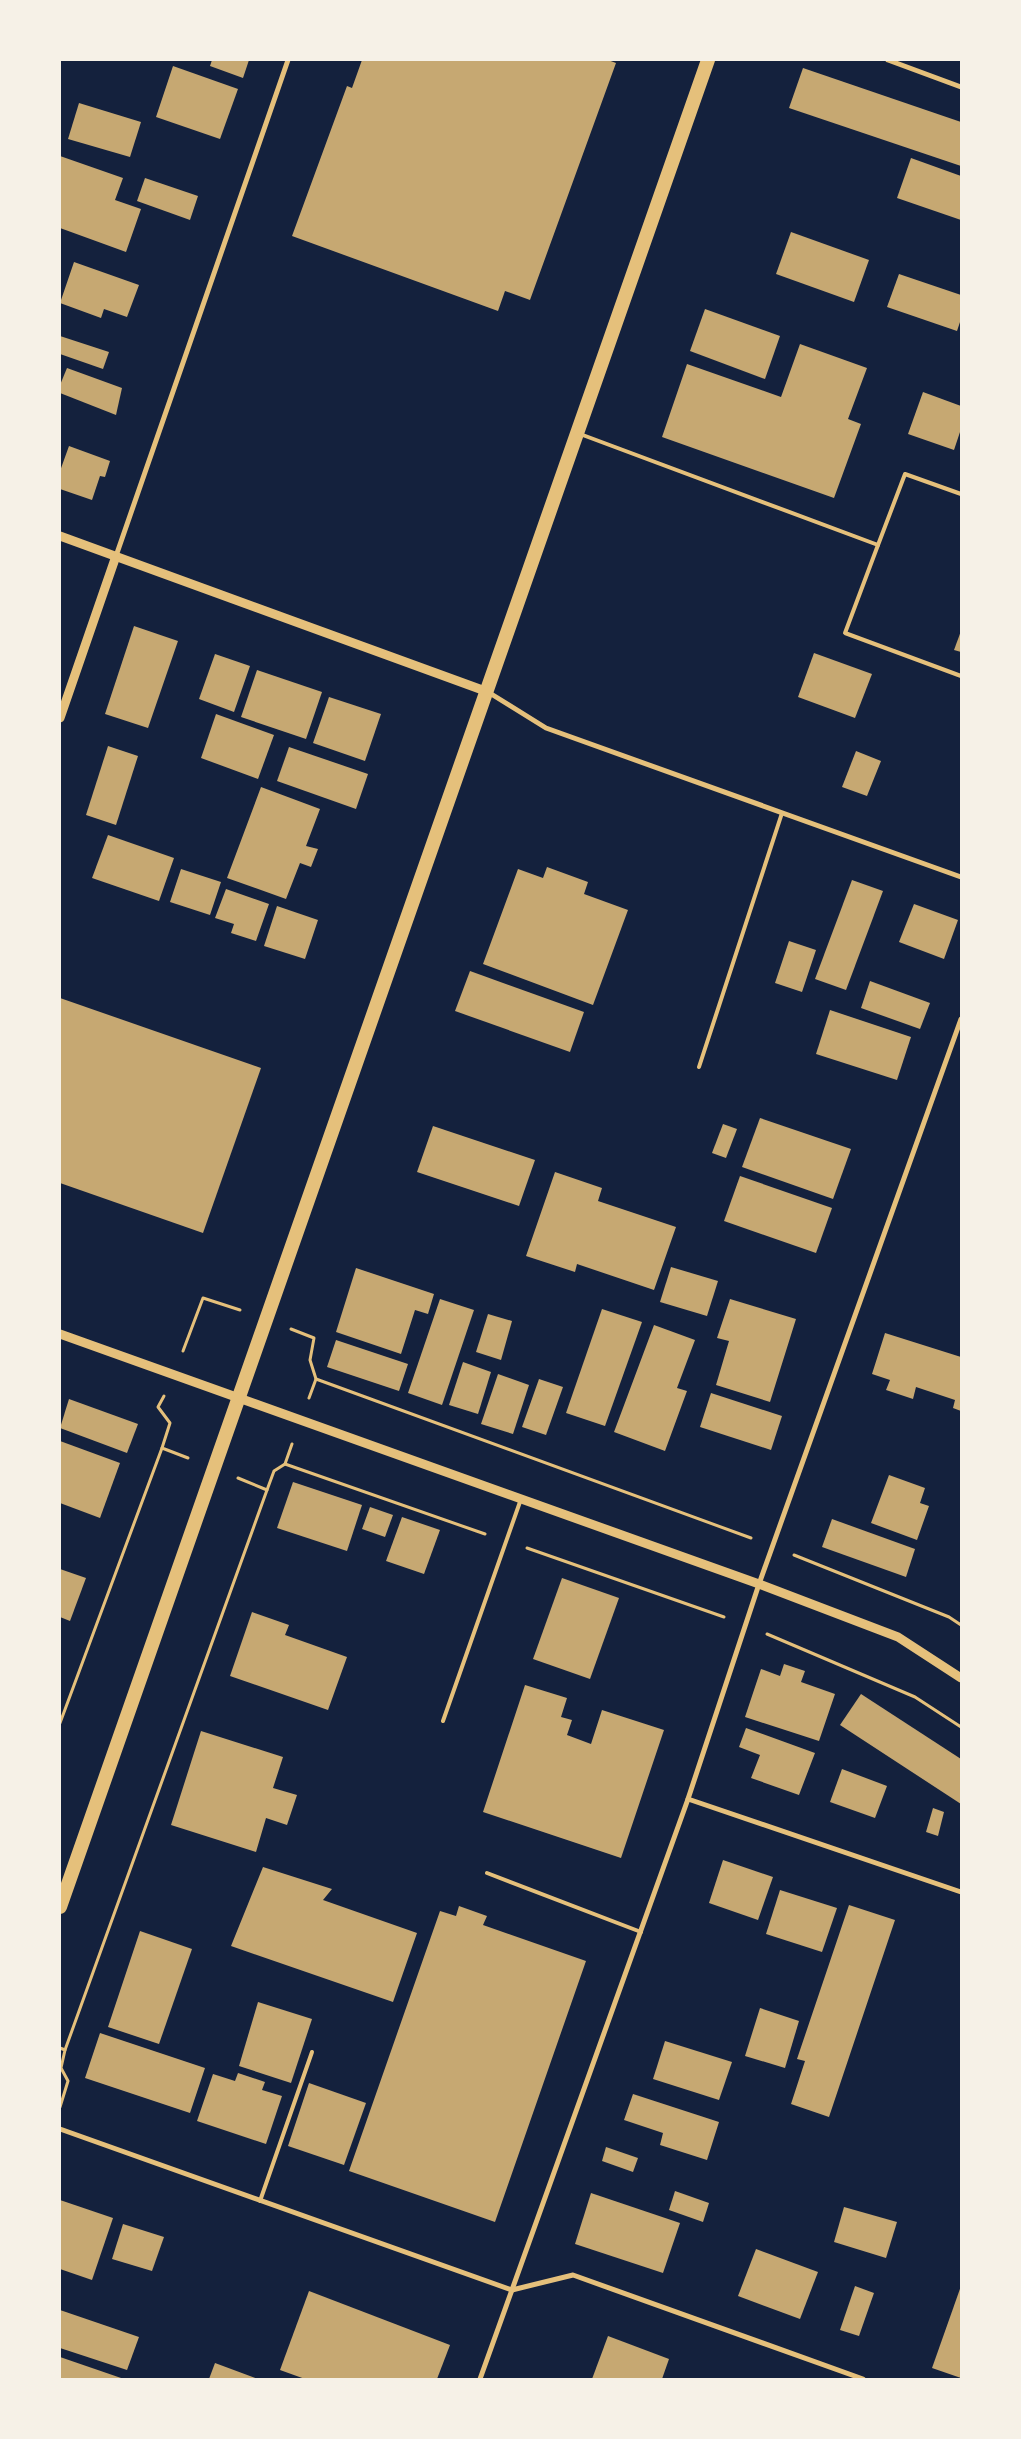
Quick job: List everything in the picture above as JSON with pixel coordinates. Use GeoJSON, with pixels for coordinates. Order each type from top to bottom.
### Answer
{"type":"FeatureCollection","features":[{"type":"Feature","properties":{"kind":"highway"},"geometry":{"type":"LineString","coordinates":[[60,1907],[238,1396],[488,692],[708,60]]}},
{"type":"Feature","properties":{"kind":"street"},"geometry":{"type":"LineString","coordinates":[[60,718],[288,60]]}},
{"type":"Feature","properties":{"kind":"street"},"geometry":{"type":"LineString","coordinates":[[888,60],[961,87]]}},
{"type":"Feature","properties":{"kind":"street"},"geometry":{"type":"LineString","coordinates":[[60,536],[488,692],[546,728],[961,877]]}},
{"type":"Feature","properties":{"kind":"street"},"geometry":{"type":"LineString","coordinates":[[480,2379],[641,1932],[688,1799],[759,1584],[961,1019]]}},
{"type":"Feature","properties":{"kind":"street"},"geometry":{"type":"LineString","coordinates":[[60,1334],[238,1396],[759,1584],[898,1637],[961,1678]]}},
{"type":"Feature","properties":{"kind":"street"},"geometry":{"type":"LineString","coordinates":[[688,1799],[961,1892]]}},
{"type":"Feature","properties":{"kind":"street"},"geometry":{"type":"LineString","coordinates":[[60,2129],[512,2290],[573,2275],[863,2379]]}},
{"type":"Feature","properties":{"kind":"lane"},"geometry":{"type":"LineString","coordinates":[[578,434],[878,545]]}},
{"type":"Feature","properties":{"kind":"lane"},"geometry":{"type":"LineString","coordinates":[[961,494],[905,474],[845,633],[961,676]]}},
{"type":"Feature","properties":{"kind":"lane"},"geometry":{"type":"LineString","coordinates":[[699,1067],[782,813]]}},
{"type":"Feature","properties":{"kind":"lane"},"geometry":{"type":"LineString","coordinates":[[443,1721],[521,1499]]}},
{"type":"Feature","properties":{"kind":"lane"},"geometry":{"type":"LineString","coordinates":[[487,1873],[641,1932]]}},
{"type":"Feature","properties":{"kind":"lane"},"geometry":{"type":"LineString","coordinates":[[260,2201],[312,2052]]}},
{"type":"Feature","properties":{"kind":"path"},"geometry":{"type":"LineString","coordinates":[[300,1419],[316,1379],[773,1546],[949,1617],[961,1625]]}},
{"type":"Feature","properties":{"kind":"path"},"geometry":{"type":"LineString","coordinates":[[60,1723],[162,1448]]}},
{"type":"Feature","properties":{"kind":"path"},"geometry":{"type":"LineString","coordinates":[[285,1464],[746,1625],[914,1696],[961,1727]]}},
{"type":"Feature","properties":{"kind":"path"},"geometry":{"type":"LineString","coordinates":[[60,2108],[68,2081],[61,2068],[65,2050],[267,1490]]}},
{"type":"Feature","properties":{"kind":"path"},"geometry":{"type":"LineString","coordinates":[[60,2048],[65,2050]]}},
{"type":"Feature","properties":{"kind":"building"},"geometry":{"type":"Polygon","coordinates":[[[212,60],[249,60],[243,78],[210,66],[212,60]]]}},
{"type":"Feature","properties":{"kind":"building"},"geometry":{"type":"Polygon","coordinates":[[[362,60],[608,60],[616,63],[530,300],[505,291],[498,311],[292,236],[347,86],[352,88],[362,60]]]}},
{"type":"Feature","properties":{"kind":"building"},"geometry":{"type":"Polygon","coordinates":[[[173,66],[238,89],[220,139],[156,117],[173,66]]]}},
{"type":"Feature","properties":{"kind":"building"},"geometry":{"type":"Polygon","coordinates":[[[803,68],[961,122],[961,166],[789,108],[803,68]]]}},
{"type":"Feature","properties":{"kind":"building"},"geometry":{"type":"Polygon","coordinates":[[[79,103],[141,122],[130,157],[68,139],[79,103]]]}},
{"type":"Feature","properties":{"kind":"building"},"geometry":{"type":"Polygon","coordinates":[[[60,156],[123,178],[115,200],[141,209],[126,252],[60,228],[60,156]]]}},
{"type":"Feature","properties":{"kind":"building"},"geometry":{"type":"Polygon","coordinates":[[[911,158],[961,176],[961,220],[897,198],[911,158]]]}},
{"type":"Feature","properties":{"kind":"building"},"geometry":{"type":"Polygon","coordinates":[[[145,178],[198,196],[190,220],[137,201],[145,178]]]}},
{"type":"Feature","properties":{"kind":"building"},"geometry":{"type":"Polygon","coordinates":[[[791,232],[869,260],[854,302],[776,274],[791,232]]]}},
{"type":"Feature","properties":{"kind":"building"},"geometry":{"type":"Polygon","coordinates":[[[74,262],[139,285],[127,317],[104,309],[101,318],[60,303],[74,262]]]}},
{"type":"Feature","properties":{"kind":"building"},"geometry":{"type":"Polygon","coordinates":[[[899,274],[961,295],[961,319],[957,331],[887,307],[899,274]]]}},
{"type":"Feature","properties":{"kind":"building"},"geometry":{"type":"Polygon","coordinates":[[[705,309],[780,336],[765,379],[690,351],[705,309]]]}},
{"type":"Feature","properties":{"kind":"building"},"geometry":{"type":"Polygon","coordinates":[[[60,336],[109,352],[103,369],[60,354],[60,336]]]}},
{"type":"Feature","properties":{"kind":"building"},"geometry":{"type":"Polygon","coordinates":[[[800,344],[867,368],[848,419],[861,424],[834,498],[662,437],[687,364],[781,397],[800,344]]]}},
{"type":"Feature","properties":{"kind":"building"},"geometry":{"type":"Polygon","coordinates":[[[67,368],[122,388],[116,415],[60,393],[60,385],[67,368]]]}},
{"type":"Feature","properties":{"kind":"building"},"geometry":{"type":"Polygon","coordinates":[[[923,392],[961,406],[961,429],[954,450],[908,434],[923,392]]]}},
{"type":"Feature","properties":{"kind":"building"},"geometry":{"type":"Polygon","coordinates":[[[69,446],[110,461],[105,477],[100,476],[92,500],[60,489],[60,471],[69,446]]]}},
{"type":"Feature","properties":{"kind":"building"},"geometry":{"type":"Polygon","coordinates":[[[134,626],[178,641],[148,728],[105,714],[134,626]]]}},
{"type":"Feature","properties":{"kind":"building"},"geometry":{"type":"Polygon","coordinates":[[[961,631],[961,652],[954,650],[961,631]]]}},
{"type":"Feature","properties":{"kind":"building"},"geometry":{"type":"Polygon","coordinates":[[[814,653],[872,674],[855,718],[798,697],[814,653]]]}},
{"type":"Feature","properties":{"kind":"building"},"geometry":{"type":"Polygon","coordinates":[[[215,654],[250,666],[234,712],[199,699],[215,654]]]}},
{"type":"Feature","properties":{"kind":"building"},"geometry":{"type":"Polygon","coordinates":[[[257,670],[322,692],[306,739],[241,717],[257,670]]]}},
{"type":"Feature","properties":{"kind":"building"},"geometry":{"type":"Polygon","coordinates":[[[329,697],[381,714],[365,761],[313,743],[329,697]]]}},
{"type":"Feature","properties":{"kind":"building"},"geometry":{"type":"Polygon","coordinates":[[[216,714],[274,735],[258,779],[201,758],[216,714]]]}},
{"type":"Feature","properties":{"kind":"building"},"geometry":{"type":"Polygon","coordinates":[[[108,746],[138,756],[116,825],[86,815],[108,746]]]}},
{"type":"Feature","properties":{"kind":"building"},"geometry":{"type":"Polygon","coordinates":[[[289,747],[368,774],[356,809],[277,781],[289,747]]]}},
{"type":"Feature","properties":{"kind":"building"},"geometry":{"type":"Polygon","coordinates":[[[856,751],[881,761],[867,796],[842,787],[856,751]]]}},
{"type":"Feature","properties":{"kind":"building"},"geometry":{"type":"Polygon","coordinates":[[[261,787],[320,809],[306,846],[318,849],[311,867],[300,863],[286,899],[227,878],[261,787]]]}},
{"type":"Feature","properties":{"kind":"building"},"geometry":{"type":"Polygon","coordinates":[[[108,835],[174,858],[159,901],[92,878],[108,835]]]}},
{"type":"Feature","properties":{"kind":"building"},"geometry":{"type":"Polygon","coordinates":[[[547,867],[588,882],[584,894],[628,910],[593,1005],[483,964],[518,869],[543,878],[547,867]]]}},
{"type":"Feature","properties":{"kind":"building"},"geometry":{"type":"Polygon","coordinates":[[[181,869],[221,882],[210,915],[170,902],[181,869]]]}},
{"type":"Feature","properties":{"kind":"building"},"geometry":{"type":"Polygon","coordinates":[[[852,880],[883,891],[846,990],[815,979],[852,880]]]}},
{"type":"Feature","properties":{"kind":"building"},"geometry":{"type":"Polygon","coordinates":[[[226,889],[269,904],[256,941],[231,933],[234,924],[215,918],[226,889]]]}},
{"type":"Feature","properties":{"kind":"building"},"geometry":{"type":"Polygon","coordinates":[[[914,904],[958,920],[944,959],[899,942],[914,904]]]}},
{"type":"Feature","properties":{"kind":"building"},"geometry":{"type":"Polygon","coordinates":[[[277,906],[318,920],[305,959],[264,946],[277,906]]]}},
{"type":"Feature","properties":{"kind":"building"},"geometry":{"type":"Polygon","coordinates":[[[789,941],[816,950],[802,992],[775,983],[789,941]]]}},
{"type":"Feature","properties":{"kind":"building"},"geometry":{"type":"Polygon","coordinates":[[[470,971],[584,1012],[570,1052],[455,1011],[470,971]]]}},
{"type":"Feature","properties":{"kind":"building"},"geometry":{"type":"Polygon","coordinates":[[[870,981],[930,1003],[920,1029],[861,1008],[870,981]]]}},
{"type":"Feature","properties":{"kind":"building"},"geometry":{"type":"Polygon","coordinates":[[[60,998],[261,1068],[203,1233],[60,1183],[60,998]]]}},
{"type":"Feature","properties":{"kind":"building"},"geometry":{"type":"Polygon","coordinates":[[[830,1010],[911,1037],[897,1080],[816,1054],[830,1010]]]}},
{"type":"Feature","properties":{"kind":"building"},"geometry":{"type":"Polygon","coordinates":[[[760,1118],[851,1149],[833,1199],[742,1167],[760,1118]]]}},
{"type":"Feature","properties":{"kind":"building"},"geometry":{"type":"Polygon","coordinates":[[[723,1124],[737,1129],[726,1158],[712,1153],[723,1124]]]}},
{"type":"Feature","properties":{"kind":"building"},"geometry":{"type":"Polygon","coordinates":[[[433,1126],[535,1160],[519,1206],[417,1172],[433,1126]]]}},
{"type":"Feature","properties":{"kind":"building"},"geometry":{"type":"Polygon","coordinates":[[[555,1172],[602,1188],[598,1201],[676,1227],[654,1290],[577,1264],[575,1272],[526,1256],[555,1172]]]}},
{"type":"Feature","properties":{"kind":"building"},"geometry":{"type":"Polygon","coordinates":[[[740,1176],[832,1208],[816,1253],[724,1221],[740,1176]]]}},
{"type":"Feature","properties":{"kind":"building"},"geometry":{"type":"Polygon","coordinates":[[[671,1267],[718,1281],[707,1316],[660,1302],[671,1267]]]}},
{"type":"Feature","properties":{"kind":"building"},"geometry":{"type":"Polygon","coordinates":[[[356,1268],[434,1294],[428,1314],[415,1310],[401,1354],[336,1332],[356,1268]]]}},
{"type":"Feature","properties":{"kind":"building"},"geometry":{"type":"Polygon","coordinates":[[[440,1299],[474,1310],[442,1405],[408,1393],[440,1299]]]}},
{"type":"Feature","properties":{"kind":"building"},"geometry":{"type":"Polygon","coordinates":[[[730,1299],[796,1319],[770,1402],[716,1385],[729,1341],[717,1338],[730,1299]]]}},
{"type":"Feature","properties":{"kind":"building"},"geometry":{"type":"Polygon","coordinates":[[[602,1309],[642,1322],[605,1426],[566,1413],[602,1309]]]}},
{"type":"Feature","properties":{"kind":"building"},"geometry":{"type":"Polygon","coordinates":[[[488,1314],[512,1321],[501,1360],[476,1352],[488,1314]]]}},
{"type":"Feature","properties":{"kind":"building"},"geometry":{"type":"Polygon","coordinates":[[[654,1325],[695,1340],[677,1388],[687,1391],[665,1451],[614,1432],[654,1325]]]}},
{"type":"Feature","properties":{"kind":"building"},"geometry":{"type":"Polygon","coordinates":[[[885,1333],[961,1357],[961,1411],[953,1408],[955,1400],[916,1387],[913,1399],[886,1390],[890,1380],[872,1374],[885,1333]]]}},
{"type":"Feature","properties":{"kind":"building"},"geometry":{"type":"Polygon","coordinates":[[[336,1340],[408,1364],[399,1391],[327,1367],[336,1340]]]}},
{"type":"Feature","properties":{"kind":"building"},"geometry":{"type":"Polygon","coordinates":[[[463,1362],[491,1372],[478,1414],[449,1405],[463,1362]]]}},
{"type":"Feature","properties":{"kind":"building"},"geometry":{"type":"Polygon","coordinates":[[[498,1374],[529,1385],[513,1434],[481,1424],[498,1374]]]}},
{"type":"Feature","properties":{"kind":"building"},"geometry":{"type":"Polygon","coordinates":[[[539,1379],[563,1387],[546,1435],[522,1427],[539,1379]]]}},
{"type":"Feature","properties":{"kind":"building"},"geometry":{"type":"Polygon","coordinates":[[[711,1393],[782,1416],[771,1450],[700,1427],[711,1393]]]}},
{"type":"Feature","properties":{"kind":"building"},"geometry":{"type":"Polygon","coordinates":[[[69,1399],[138,1424],[127,1453],[60,1428],[69,1399]]]}},
{"type":"Feature","properties":{"kind":"building"},"geometry":{"type":"Polygon","coordinates":[[[60,1441],[120,1463],[100,1518],[60,1503],[60,1441]]]}},
{"type":"Feature","properties":{"kind":"building"},"geometry":{"type":"Polygon","coordinates":[[[889,1475],[925,1488],[920,1503],[929,1506],[917,1540],[871,1523],[889,1475]]]}},
{"type":"Feature","properties":{"kind":"building"},"geometry":{"type":"Polygon","coordinates":[[[293,1482],[362,1505],[347,1551],[277,1528],[293,1482]]]}},
{"type":"Feature","properties":{"kind":"building"},"geometry":{"type":"Polygon","coordinates":[[[370,1507],[393,1515],[385,1537],[362,1529],[370,1507]]]}},
{"type":"Feature","properties":{"kind":"building"},"geometry":{"type":"Polygon","coordinates":[[[402,1517],[440,1530],[424,1574],[386,1561],[402,1517]]]}},
{"type":"Feature","properties":{"kind":"building"},"geometry":{"type":"Polygon","coordinates":[[[832,1519],[915,1549],[906,1577],[822,1547],[832,1519]]]}},
{"type":"Feature","properties":{"kind":"building"},"geometry":{"type":"Polygon","coordinates":[[[60,1569],[86,1578],[70,1621],[60,1617],[60,1569]]]}},
{"type":"Feature","properties":{"kind":"building"},"geometry":{"type":"Polygon","coordinates":[[[562,1578],[619,1598],[590,1679],[533,1659],[562,1578]]]}},
{"type":"Feature","properties":{"kind":"building"},"geometry":{"type":"Polygon","coordinates":[[[252,1612],[289,1625],[285,1635],[347,1657],[328,1710],[230,1676],[252,1612]]]}},
{"type":"Feature","properties":{"kind":"building"},"geometry":{"type":"Polygon","coordinates":[[[784,1664],[805,1671],[801,1682],[835,1694],[819,1741],[745,1717],[761,1669],[780,1676],[784,1664]]]}},
{"type":"Feature","properties":{"kind":"building"},"geometry":{"type":"Polygon","coordinates":[[[525,1685],[567,1698],[561,1717],[572,1720],[567,1735],[591,1744],[602,1710],[664,1730],[621,1858],[483,1812],[525,1685]]]}},
{"type":"Feature","properties":{"kind":"building"},"geometry":{"type":"Polygon","coordinates":[[[861,1694],[961,1759],[961,1804],[840,1725],[861,1694]]]}},
{"type":"Feature","properties":{"kind":"building"},"geometry":{"type":"Polygon","coordinates":[[[746,1728],[815,1753],[799,1795],[751,1778],[760,1755],[739,1747],[746,1728]]]}},
{"type":"Feature","properties":{"kind":"building"},"geometry":{"type":"Polygon","coordinates":[[[201,1731],[283,1757],[273,1788],[297,1795],[287,1825],[266,1818],[256,1852],[171,1825],[201,1731]]]}},
{"type":"Feature","properties":{"kind":"building"},"geometry":{"type":"Polygon","coordinates":[[[842,1769],[887,1786],[875,1818],[830,1802],[842,1769]]]}},
{"type":"Feature","properties":{"kind":"building"},"geometry":{"type":"Polygon","coordinates":[[[933,1808],[944,1812],[938,1836],[926,1832],[933,1808]]]}},
{"type":"Feature","properties":{"kind":"building"},"geometry":{"type":"Polygon","coordinates":[[[723,1860],[773,1877],[758,1920],[709,1903],[723,1860]]]}},
{"type":"Feature","properties":{"kind":"building"},"geometry":{"type":"Polygon","coordinates":[[[263,1867],[332,1889],[323,1900],[417,1933],[393,2002],[231,1946],[263,1867]]]}},
{"type":"Feature","properties":{"kind":"building"},"geometry":{"type":"Polygon","coordinates":[[[780,1890],[837,1908],[822,1952],[766,1934],[780,1890]]]}},
{"type":"Feature","properties":{"kind":"building"},"geometry":{"type":"Polygon","coordinates":[[[849,1905],[895,1920],[829,2117],[791,2104],[805,2061],[797,2059],[849,1905]]]}},
{"type":"Feature","properties":{"kind":"building"},"geometry":{"type":"Polygon","coordinates":[[[459,1906],[487,1916],[483,1925],[586,1961],[495,2222],[349,2171],[440,1911],[456,1916],[459,1906]]]}},
{"type":"Feature","properties":{"kind":"building"},"geometry":{"type":"Polygon","coordinates":[[[140,1931],[192,1949],[159,2044],[108,2027],[140,1931]]]}},
{"type":"Feature","properties":{"kind":"building"},"geometry":{"type":"Polygon","coordinates":[[[258,2002],[312,2019],[291,2083],[239,2066],[258,2002]]]}},
{"type":"Feature","properties":{"kind":"building"},"geometry":{"type":"Polygon","coordinates":[[[760,2008],[799,2021],[785,2068],[745,2056],[760,2008]]]}},
{"type":"Feature","properties":{"kind":"building"},"geometry":{"type":"Polygon","coordinates":[[[100,2033],[205,2068],[190,2113],[85,2078],[100,2033]]]}},
{"type":"Feature","properties":{"kind":"building"},"geometry":{"type":"Polygon","coordinates":[[[665,2041],[732,2062],[719,2100],[653,2079],[665,2041]]]}},
{"type":"Feature","properties":{"kind":"building"},"geometry":{"type":"Polygon","coordinates":[[[238,2073],[265,2082],[262,2090],[282,2096],[266,2144],[197,2121],[213,2074],[235,2081],[238,2073]]]}},
{"type":"Feature","properties":{"kind":"building"},"geometry":{"type":"Polygon","coordinates":[[[309,2083],[366,2103],[344,2165],[288,2146],[309,2083]]]}},
{"type":"Feature","properties":{"kind":"building"},"geometry":{"type":"Polygon","coordinates":[[[633,2094],[719,2122],[707,2160],[660,2145],[663,2133],[624,2120],[633,2094]]]}},
{"type":"Feature","properties":{"kind":"building"},"geometry":{"type":"Polygon","coordinates":[[[606,2147],[638,2158],[633,2172],[602,2161],[606,2147]]]}},
{"type":"Feature","properties":{"kind":"building"},"geometry":{"type":"Polygon","coordinates":[[[675,2191],[709,2203],[703,2222],[669,2210],[675,2191]]]}},
{"type":"Feature","properties":{"kind":"building"},"geometry":{"type":"Polygon","coordinates":[[[591,2193],[680,2223],[663,2273],[575,2244],[591,2193]]]}},
{"type":"Feature","properties":{"kind":"building"},"geometry":{"type":"Polygon","coordinates":[[[60,2200],[113,2218],[92,2280],[60,2269],[60,2200]]]}},
{"type":"Feature","properties":{"kind":"building"},"geometry":{"type":"Polygon","coordinates":[[[844,2207],[897,2222],[886,2258],[834,2242],[844,2207]]]}},
{"type":"Feature","properties":{"kind":"building"},"geometry":{"type":"Polygon","coordinates":[[[123,2224],[164,2237],[152,2271],[112,2259],[123,2224]]]}},
{"type":"Feature","properties":{"kind":"building"},"geometry":{"type":"Polygon","coordinates":[[[756,2249],[818,2272],[800,2319],[738,2296],[756,2249]]]}},
{"type":"Feature","properties":{"kind":"building"},"geometry":{"type":"Polygon","coordinates":[[[855,2286],[874,2293],[859,2336],[840,2330],[855,2286]]]}},
{"type":"Feature","properties":{"kind":"building"},"geometry":{"type":"Polygon","coordinates":[[[961,2286],[961,2378],[932,2368],[961,2286]]]}},
{"type":"Feature","properties":{"kind":"building"},"geometry":{"type":"Polygon","coordinates":[[[309,2291],[450,2345],[437,2379],[305,2379],[280,2370],[309,2291]]]}},
{"type":"Feature","properties":{"kind":"building"},"geometry":{"type":"Polygon","coordinates":[[[60,2310],[139,2337],[127,2370],[60,2348],[60,2310]]]}},
{"type":"Feature","properties":{"kind":"building"},"geometry":{"type":"Polygon","coordinates":[[[608,2336],[669,2359],[662,2379],[592,2379],[608,2336]]]}},
{"type":"Feature","properties":{"kind":"building"},"geometry":{"type":"Polygon","coordinates":[[[60,2357],[124,2379],[60,2379],[60,2357]]]}},
{"type":"Feature","properties":{"kind":"building"},"geometry":{"type":"Polygon","coordinates":[[[215,2363],[258,2379],[209,2379],[215,2363]]]}}]}
